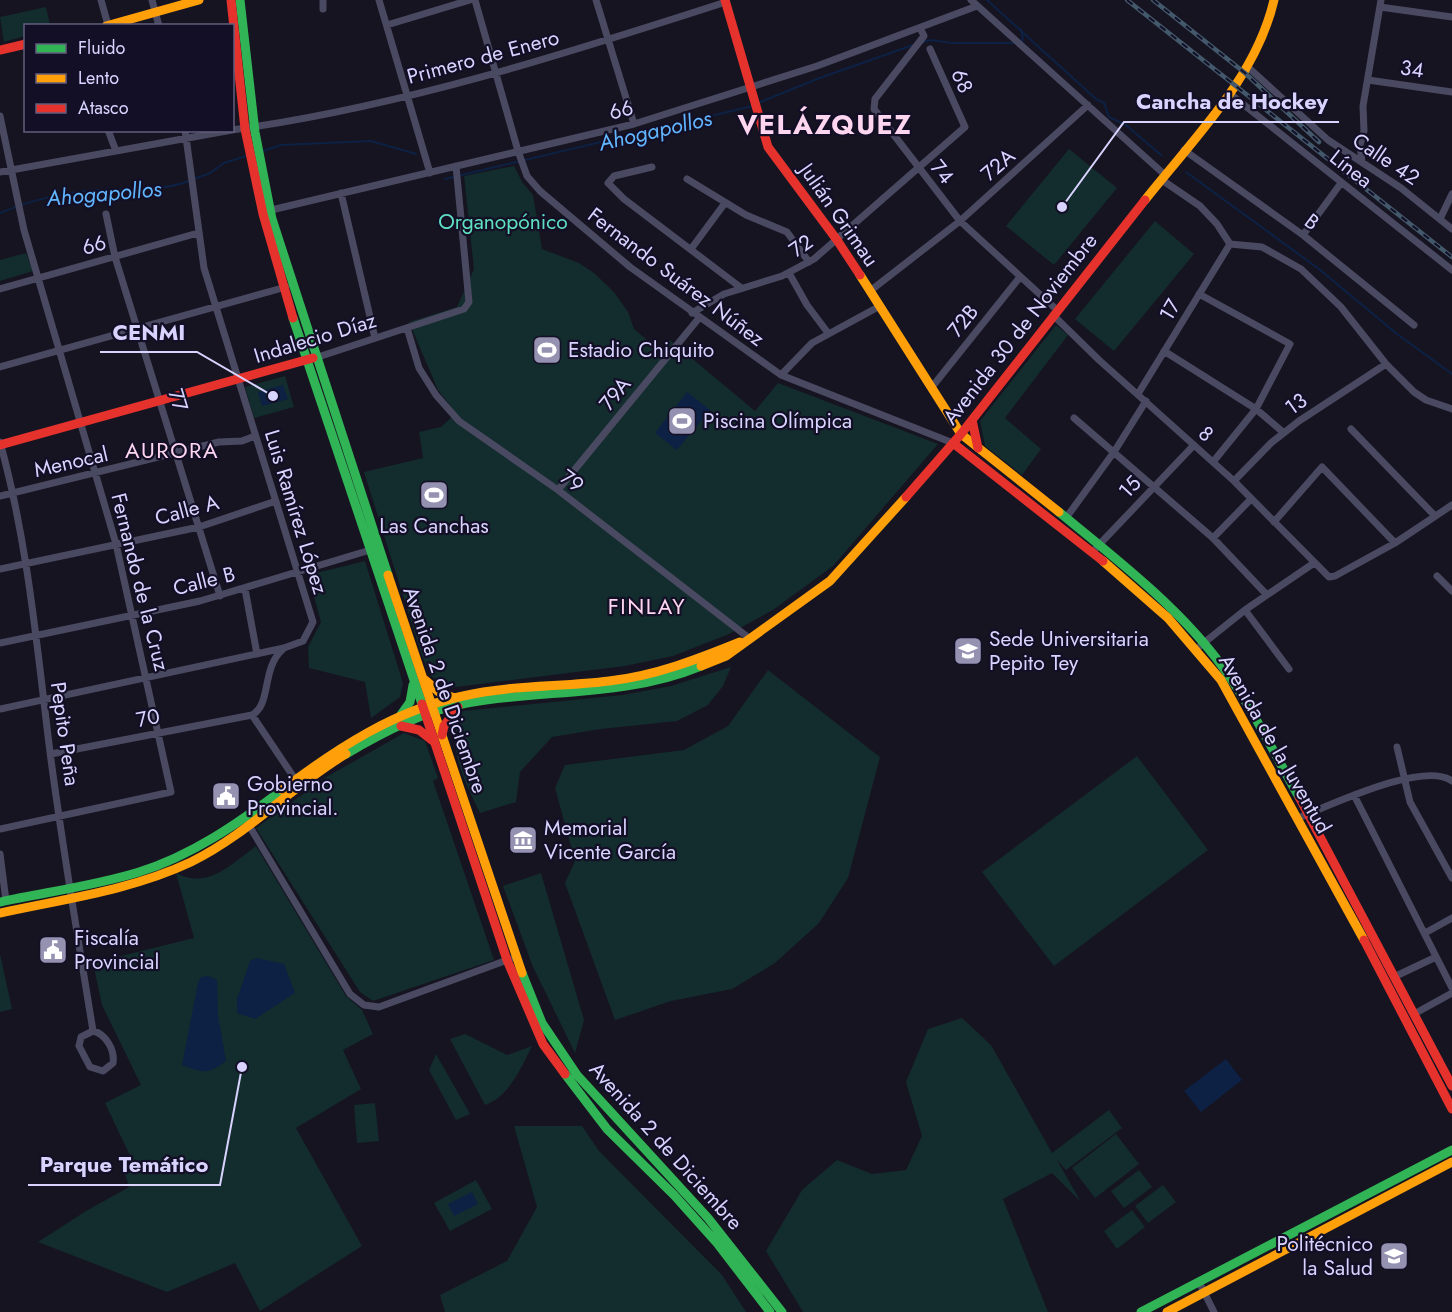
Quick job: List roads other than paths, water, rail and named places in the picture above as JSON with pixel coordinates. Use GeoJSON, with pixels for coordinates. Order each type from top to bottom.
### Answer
{"type":"FeatureCollection","features":[{"type":"Feature","properties":{"kind":"main road"},"geometry":{"type":"LineString","coordinates":[[111,24],[200,0]]}},
{"type":"Feature","properties":{"kind":"main road","name":"Avenida 2 de Diciembre"},"geometry":{"type":"LineString","coordinates":[[233,0],[256,167],[288,286],[373,549],[428,709],[436,744],[539,1037],[570,1082],[607,1129],[717,1243],[770,1312]]}},
{"type":"Feature","properties":{"kind":"main road","name":"Avenida 30 de Noviembre"},"geometry":{"type":"LineString","coordinates":[[0,913],[139,872],[188,852],[247,821],[298,784],[325,757],[428,709],[458,701],[613,689],[697,668],[726,656],[830,581],[961,434],[1249,68],[1267,30],[1274,0]]}},
{"type":"Feature","properties":{"kind":"main road","name":"Julián Grimau"},"geometry":{"type":"LineString","coordinates":[[725,1],[768,147],[837,240],[961,434]]}},
{"type":"Feature","properties":{"kind":"main road"},"geometry":{"type":"LineString","coordinates":[[0,50],[24,44]]}},
{"type":"Feature","properties":{"kind":"main road","name":"Indalecio Díaz"},"geometry":{"type":"LineString","coordinates":[[0,444],[161,402],[311,359]]}},
{"type":"Feature","properties":{"kind":"main road"},"geometry":{"type":"LineString","coordinates":[[972,420],[978,448]]}},
{"type":"Feature","properties":{"kind":"main road","name":"Avenida de la Juventud"},"geometry":{"type":"LineString","coordinates":[[961,434],[1066,518],[1095,549]]}},
{"type":"Feature","properties":{"kind":"main road","name":"Avenida de la Juventud"},"geometry":{"type":"LineString","coordinates":[[953,442],[1095,549],[1171,615],[1240,692],[1309,814],[1452,1086]]}},
{"type":"Feature","properties":{"kind":"main road"},"geometry":{"type":"LineString","coordinates":[[943,454],[964,452]]}},
{"type":"Feature","properties":{"kind":"main road","name":"Avenida de la Juventud"},"geometry":{"type":"LineString","coordinates":[[1200,646],[1298,818],[1452,1109]]}},
{"type":"Feature","properties":{"kind":"main road"},"geometry":{"type":"LineString","coordinates":[[436,744],[419,730],[400,722],[410,702],[416,677],[458,701],[447,720],[442,735]]}},
{"type":"Feature","properties":{"kind":"main road","name":"Avenida 2 de Diciembre"},"geometry":{"type":"LineString","coordinates":[[428,709],[442,735],[511,958],[546,1030],[578,1077],[614,1121],[682,1188],[724,1235],[782,1312]]}},
{"type":"Feature","properties":{"kind":"main road","name":"Avenida 30 de Noviembre"},"geometry":{"type":"LineString","coordinates":[[3,901],[71,893]]}},
{"type":"Feature","properties":{"kind":"main road"},"geometry":{"type":"LineString","coordinates":[[1376,965],[1386,959]]}},
{"type":"Feature","properties":{"kind":"main road"},"geometry":{"type":"LineString","coordinates":[[1141,1312],[1452,1150]]}},
{"type":"Feature","properties":{"kind":"main road"},"geometry":{"type":"LineString","coordinates":[[1167,1312],[1452,1162]]}},
{"type":"Feature","properties":{"kind":"street"},"geometry":{"type":"LineString","coordinates":[[101,0],[107,24]]}},
{"type":"Feature","properties":{"kind":"street"},"geometry":{"type":"LineString","coordinates":[[152,0],[159,24]]}},
{"type":"Feature","properties":{"kind":"street"},"geometry":{"type":"LineString","coordinates":[[322,0],[324,9]]}},
{"type":"Feature","properties":{"kind":"street"},"geometry":{"type":"LineString","coordinates":[[379,0],[430,173]]}},
{"type":"Feature","properties":{"kind":"street"},"geometry":{"type":"LineString","coordinates":[[387,25],[470,0]]}},
{"type":"Feature","properties":{"kind":"street","name":"Fernando Suárez Núñez"},"geometry":{"type":"LineString","coordinates":[[475,0],[522,163],[527,176],[540,191],[630,267],[781,375],[953,442]]}},
{"type":"Feature","properties":{"kind":"street"},"geometry":{"type":"LineString","coordinates":[[596,0],[634,124]]}},
{"type":"Feature","properties":{"kind":"street"},"geometry":{"type":"LineString","coordinates":[[970,0],[1088,105],[1163,178],[1200,206],[1217,224],[1230,244],[1262,247],[1301,269],[1341,307],[1386,364],[1414,392],[1426,400],[1452,409]]}},
{"type":"Feature","properties":{"kind":"street","name":"Primero de Enero"},"geometry":{"type":"LineString","coordinates":[[234,130],[250,131],[407,96],[609,40],[725,1]]}},
{"type":"Feature","properties":{"kind":"street"},"geometry":{"type":"LineString","coordinates":[[1362,162],[1360,145],[1364,131],[1363,106],[1381,3],[1452,17]]}},
{"type":"Feature","properties":{"kind":"street","name":"66"},"geometry":{"type":"LineString","coordinates":[[266,211],[754,98],[977,6]]}},
{"type":"Feature","properties":{"kind":"street","name":"74"},"geometry":{"type":"LineString","coordinates":[[920,28],[924,36],[875,99],[874,109],[917,168],[960,221],[1055,312]]}},
{"type":"Feature","properties":{"kind":"street","name":"68"},"geometry":{"type":"LineString","coordinates":[[930,49],[964,126]]}},
{"type":"Feature","properties":{"kind":"street","name":"Calle 42"},"geometry":{"type":"LineString","coordinates":[[1249,68],[1328,140],[1401,188],[1452,229]]}},
{"type":"Feature","properties":{"kind":"street","name":"34"},"geometry":{"type":"LineString","coordinates":[[1368,80],[1452,92]]}},
{"type":"Feature","properties":{"kind":"street","name":"Línea"},"geometry":{"type":"LineString","coordinates":[[1229,93],[1452,270]]}},
{"type":"Feature","properties":{"kind":"street","name":"72A"},"geometry":{"type":"LineString","coordinates":[[870,291],[960,221],[1088,105]]}},
{"type":"Feature","properties":{"kind":"street","name":"Fernando de la Cruz"},"geometry":{"type":"LineString","coordinates":[[0,116],[19,210],[116,544],[171,792],[59,815]]}},
{"type":"Feature","properties":{"kind":"street","name":"72"},"geometry":{"type":"LineString","coordinates":[[692,313],[740,287],[789,273],[809,262],[837,240],[964,126]]}},
{"type":"Feature","properties":{"kind":"street"},"geometry":{"type":"LineString","coordinates":[[109,132],[116,151]]}},
{"type":"Feature","properties":{"kind":"street","name":"Primero de Enero"},"geometry":{"type":"LineString","coordinates":[[0,172],[116,151],[186,134],[209,132]]}},
{"type":"Feature","properties":{"kind":"street","name":"Luis Ramírez López"},"geometry":{"type":"LineString","coordinates":[[186,134],[198,233],[214,306],[313,622],[303,641],[284,648]]}},
{"type":"Feature","properties":{"kind":"street"},"geometry":{"type":"LineString","coordinates":[[1350,155],[1360,145]]}},
{"type":"Feature","properties":{"kind":"street","name":"B"},"geometry":{"type":"LineString","coordinates":[[1184,150],[1303,235],[1414,325]]}},
{"type":"Feature","properties":{"kind":"street","name":"Indalecio Díaz"},"geometry":{"type":"LineString","coordinates":[[311,359],[464,309],[470,302],[456,166]]}},
{"type":"Feature","properties":{"kind":"street"},"geometry":{"type":"LineString","coordinates":[[652,167],[614,176],[608,183],[624,199],[740,287]]}},
{"type":"Feature","properties":{"kind":"street"},"geometry":{"type":"LineString","coordinates":[[687,179],[746,215],[787,232],[809,262]]}},
{"type":"Feature","properties":{"kind":"street"},"geometry":{"type":"LineString","coordinates":[[1303,235],[1341,183]]}},
{"type":"Feature","properties":{"kind":"street"},"geometry":{"type":"LineString","coordinates":[[341,193],[375,338]]}},
{"type":"Feature","properties":{"kind":"street"},"geometry":{"type":"LineString","coordinates":[[1440,219],[1452,194]]}},
{"type":"Feature","properties":{"kind":"street"},"geometry":{"type":"LineString","coordinates":[[692,249],[725,203]]}},
{"type":"Feature","properties":{"kind":"street","name":"77"},"geometry":{"type":"LineString","coordinates":[[106,214],[115,256],[220,596]]}},
{"type":"Feature","properties":{"kind":"street","name":"66"},"geometry":{"type":"LineString","coordinates":[[0,289],[198,233]]}},
{"type":"Feature","properties":{"kind":"street","name":"17"},"geometry":{"type":"LineString","coordinates":[[1138,394],[1230,244]]}},
{"type":"Feature","properties":{"kind":"street"},"geometry":{"type":"LineString","coordinates":[[789,273],[807,305],[828,333]]}},
{"type":"Feature","properties":{"kind":"street","name":"72B"},"geometry":{"type":"LineString","coordinates":[[932,387],[1020,277]]}},
{"type":"Feature","properties":{"kind":"street"},"geometry":{"type":"LineString","coordinates":[[0,367],[288,286]]}},
{"type":"Feature","properties":{"kind":"street"},"geometry":{"type":"LineString","coordinates":[[1199,294],[1290,344],[1256,409],[1213,462]]}},
{"type":"Feature","properties":{"kind":"street"},"geometry":{"type":"LineString","coordinates":[[781,375],[812,343],[880,306]]}},
{"type":"Feature","properties":{"kind":"street","name":"8"},"geometry":{"type":"LineString","coordinates":[[1055,312],[1138,394],[1234,481],[1323,574],[1335,576],[1395,543]]}},
{"type":"Feature","properties":{"kind":"street","name":"79A"},"geometry":{"type":"LineString","coordinates":[[558,490],[699,318]]}},
{"type":"Feature","properties":{"kind":"street","name":"79"},"geometry":{"type":"LineString","coordinates":[[407,328],[419,368],[436,395],[459,421],[558,490],[747,639]]}},
{"type":"Feature","properties":{"kind":"street"},"geometry":{"type":"LineString","coordinates":[[1164,351],[1256,409],[1284,433]]}},
{"type":"Feature","properties":{"kind":"street","name":"13"},"geometry":{"type":"LineString","coordinates":[[1234,481],[1284,433],[1386,364]]}},
{"type":"Feature","properties":{"kind":"street"},"geometry":{"type":"LineString","coordinates":[[1066,518],[1114,452],[1146,401]]}},
{"type":"Feature","properties":{"kind":"street"},"geometry":{"type":"LineString","coordinates":[[1074,418],[1213,538],[1267,595]]}},
{"type":"Feature","properties":{"kind":"street"},"geometry":{"type":"LineString","coordinates":[[1351,429],[1435,516]]}},
{"type":"Feature","properties":{"kind":"street","name":"Menocal"},"geometry":{"type":"LineString","coordinates":[[0,496],[255,436]]}},
{"type":"Feature","properties":{"kind":"street","name":"Pepito Peña"},"geometry":{"type":"LineString","coordinates":[[0,444],[14,493],[26,564],[59,815],[93,1031]]}},
{"type":"Feature","properties":{"kind":"street","name":"15"},"geometry":{"type":"LineString","coordinates":[[1095,549],[1194,445]]}},
{"type":"Feature","properties":{"kind":"street"},"geometry":{"type":"LineString","coordinates":[[1274,522],[1322,467],[1395,543],[1452,505]]}},
{"type":"Feature","properties":{"kind":"street"},"geometry":{"type":"LineString","coordinates":[[1213,538],[1251,499]]}},
{"type":"Feature","properties":{"kind":"street","name":"Calle A"},"geometry":{"type":"LineString","coordinates":[[0,569],[199,527],[276,501]]}},
{"type":"Feature","properties":{"kind":"street","name":"Calle B"},"geometry":{"type":"LineString","coordinates":[[0,643],[220,596],[373,549]]}},
{"type":"Feature","properties":{"kind":"street"},"geometry":{"type":"LineString","coordinates":[[1200,646],[1245,610],[1314,563]]}},
{"type":"Feature","properties":{"kind":"street"},"geometry":{"type":"LineString","coordinates":[[1437,576],[1452,591]]}},
{"type":"Feature","properties":{"kind":"street"},"geometry":{"type":"LineString","coordinates":[[245,589],[257,654]]}},
{"type":"Feature","properties":{"kind":"street"},"geometry":{"type":"LineString","coordinates":[[1245,610],[1289,669]]}},
{"type":"Feature","properties":{"kind":"street"},"geometry":{"type":"LineString","coordinates":[[0,709],[284,648]]}},
{"type":"Feature","properties":{"kind":"street"},"geometry":{"type":"LineString","coordinates":[[284,648],[273,657],[262,707],[252,715],[298,784]]}},
{"type":"Feature","properties":{"kind":"street","name":"70"},"geometry":{"type":"LineString","coordinates":[[51,754],[252,715]]}},
{"type":"Feature","properties":{"kind":"street"},"geometry":{"type":"LineString","coordinates":[[1397,747],[1404,781],[1415,814],[1452,878]]}},
{"type":"Feature","properties":{"kind":"street"},"geometry":{"type":"LineString","coordinates":[[1298,818],[1354,795],[1404,781],[1432,775],[1452,781]]}},
{"type":"Feature","properties":{"kind":"street"},"geometry":{"type":"LineString","coordinates":[[1354,795],[1452,988]]}},
{"type":"Feature","properties":{"kind":"street"},"geometry":{"type":"LineString","coordinates":[[0,829],[59,815]]}},
{"type":"Feature","properties":{"kind":"street"},"geometry":{"type":"LineString","coordinates":[[247,821],[350,994],[364,1005],[379,1007],[511,958]]}},
{"type":"Feature","properties":{"kind":"street"},"geometry":{"type":"LineString","coordinates":[[0,854],[3,901]]}},
{"type":"Feature","properties":{"kind":"street"},"geometry":{"type":"LineString","coordinates":[[1425,933],[1452,918]]}},
{"type":"Feature","properties":{"kind":"street"},"geometry":{"type":"LineString","coordinates":[[1396,976],[1436,957]]}},
{"type":"Feature","properties":{"kind":"street"},"geometry":{"type":"LineString","coordinates":[[1414,1014],[1452,993]]}},
{"type":"Feature","properties":{"kind":"street"},"geometry":{"type":"LineString","coordinates":[[93,1031],[105,1037],[113,1054],[110,1066],[103,1071],[90,1067],[79,1046],[81,1037],[93,1031]]}},
{"type":"Feature","properties":{"kind":"street"},"geometry":{"type":"LineString","coordinates":[[1199,1282],[1214,1312]]}},
{"type":"Feature","properties":{"kind":"water"},"geometry":{"type":"Polygon","coordinates":[[[283,385],[288,399],[262,406],[258,392],[283,385]]]}},
{"type":"Feature","properties":{"kind":"water","name":"Piscina Olímpica"},"geometry":{"type":"Polygon","coordinates":[[[687,392],[710,410],[677,450],[655,433],[687,392]]]}},
{"type":"Feature","properties":{"kind":"water"},"geometry":{"type":"Polygon","coordinates":[[[257,958],[284,964],[295,993],[255,1019],[237,1013],[237,999],[250,961],[257,958]]]}},
{"type":"Feature","properties":{"kind":"water"},"geometry":{"type":"Polygon","coordinates":[[[208,976],[217,980],[218,1015],[226,1061],[214,1069],[205,1071],[182,1065],[198,983],[201,977],[208,976]]]}},
{"type":"Feature","properties":{"kind":"water"},"geometry":{"type":"Polygon","coordinates":[[[1226,1059],[1242,1080],[1201,1112],[1184,1091],[1226,1059]]]}},
{"type":"Feature","properties":{"kind":"water"},"geometry":{"type":"Polygon","coordinates":[[[472,1192],[478,1204],[454,1216],[448,1204],[472,1192]]]}},
{"type":"Feature","properties":{"kind":"waterway"},"geometry":{"type":"LineString","coordinates":[[987,0],[1096,99],[1104,103],[1109,117],[1126,125],[1161,155]]}},
{"type":"Feature","properties":{"kind":"waterway","name":"Ahogapollos"},"geometry":{"type":"LineString","coordinates":[[1019,41],[1023,40],[1021,29]]}},
{"type":"Feature","properties":{"kind":"waterway","name":"Ahogapollos"},"geometry":{"type":"LineString","coordinates":[[921,43],[930,40],[952,43],[1014,43]]}},
{"type":"Feature","properties":{"kind":"waterway","name":"Ahogapollos"},"geometry":{"type":"LineString","coordinates":[[758,103],[817,79],[913,45]]}},
{"type":"Feature","properties":{"kind":"waterway","name":"Ahogapollos"},"geometry":{"type":"LineString","coordinates":[[445,179],[753,106]]}},
{"type":"Feature","properties":{"kind":"waterway","name":"Ahogapollos"},"geometry":{"type":"LineString","coordinates":[[260,152],[281,145],[371,141],[416,154]]}},
{"type":"Feature","properties":{"kind":"waterway","name":"Ahogapollos"},"geometry":{"type":"LineString","coordinates":[[194,179],[210,173],[224,163],[249,155]]}},
{"type":"Feature","properties":{"kind":"waterway"},"geometry":{"type":"LineString","coordinates":[[1186,172],[1319,269],[1397,334],[1452,374]]}},
{"type":"Feature","properties":{"kind":"waterway","name":"Ahogapollos"},"geometry":{"type":"LineString","coordinates":[[0,213],[36,200],[60,195],[98,190],[167,187],[189,181]]}},
{"type":"Feature","properties":{"kind":"railway"},"geometry":{"type":"LineString","coordinates":[[1127,0],[1452,257]]}},
{"type":"Feature","properties":{"kind":"railway"},"geometry":{"type":"LineString","coordinates":[[1153,0],[1245,73],[1319,142]]}},
{"type":"Feature","properties":{"kind":"place","name":"Cancha de Hockey"},"geometry":{"type":"Point","coordinates":[1062,207]}},
{"type":"Feature","properties":{"kind":"place","name":"Estadio Chiquito"},"geometry":{"type":"Point","coordinates":[547,350]}},
{"type":"Feature","properties":{"kind":"place","name":"CENMI"},"geometry":{"type":"Point","coordinates":[273,396]}},
{"type":"Feature","properties":{"kind":"place","name":"Piscina Olímpica"},"geometry":{"type":"Point","coordinates":[682,421]}},
{"type":"Feature","properties":{"kind":"place","name":"Las Canchas"},"geometry":{"type":"Point","coordinates":[434,495]}},
{"type":"Feature","properties":{"kind":"place","name":"Sede Universitaria Pepito Tey"},"geometry":{"type":"Point","coordinates":[968,651]}},
{"type":"Feature","properties":{"kind":"place","name":"Gobierno Provincial."},"geometry":{"type":"Point","coordinates":[226,796]}},
{"type":"Feature","properties":{"kind":"place","name":"Memorial Vicente García"},"geometry":{"type":"Point","coordinates":[523,840]}},
{"type":"Feature","properties":{"kind":"place","name":"Fiscalía Provincial"},"geometry":{"type":"Point","coordinates":[53,950]}},
{"type":"Feature","properties":{"kind":"place","name":"Parque Temático"},"geometry":{"type":"Point","coordinates":[242,1067]}},
{"type":"Feature","properties":{"kind":"place","name":"Politécnico la Salud"},"geometry":{"type":"Point","coordinates":[1394,1256]}},
{"type":"Feature","properties":{"kind":"district","name":"VELÁZQUEZ"},"geometry":{"type":"Point","coordinates":[825,124]}},
{"type":"Feature","properties":{"kind":"district","name":"AURORA"},"geometry":{"type":"Point","coordinates":[172,450]}},
{"type":"Feature","properties":{"kind":"district","name":"FINLAY"},"geometry":{"type":"Point","coordinates":[647,606]}},
{"type":"Feature","properties":{"kind":"park label","name":"Organopónico"},"geometry":{"type":"Point","coordinates":[503,222]}}]}
